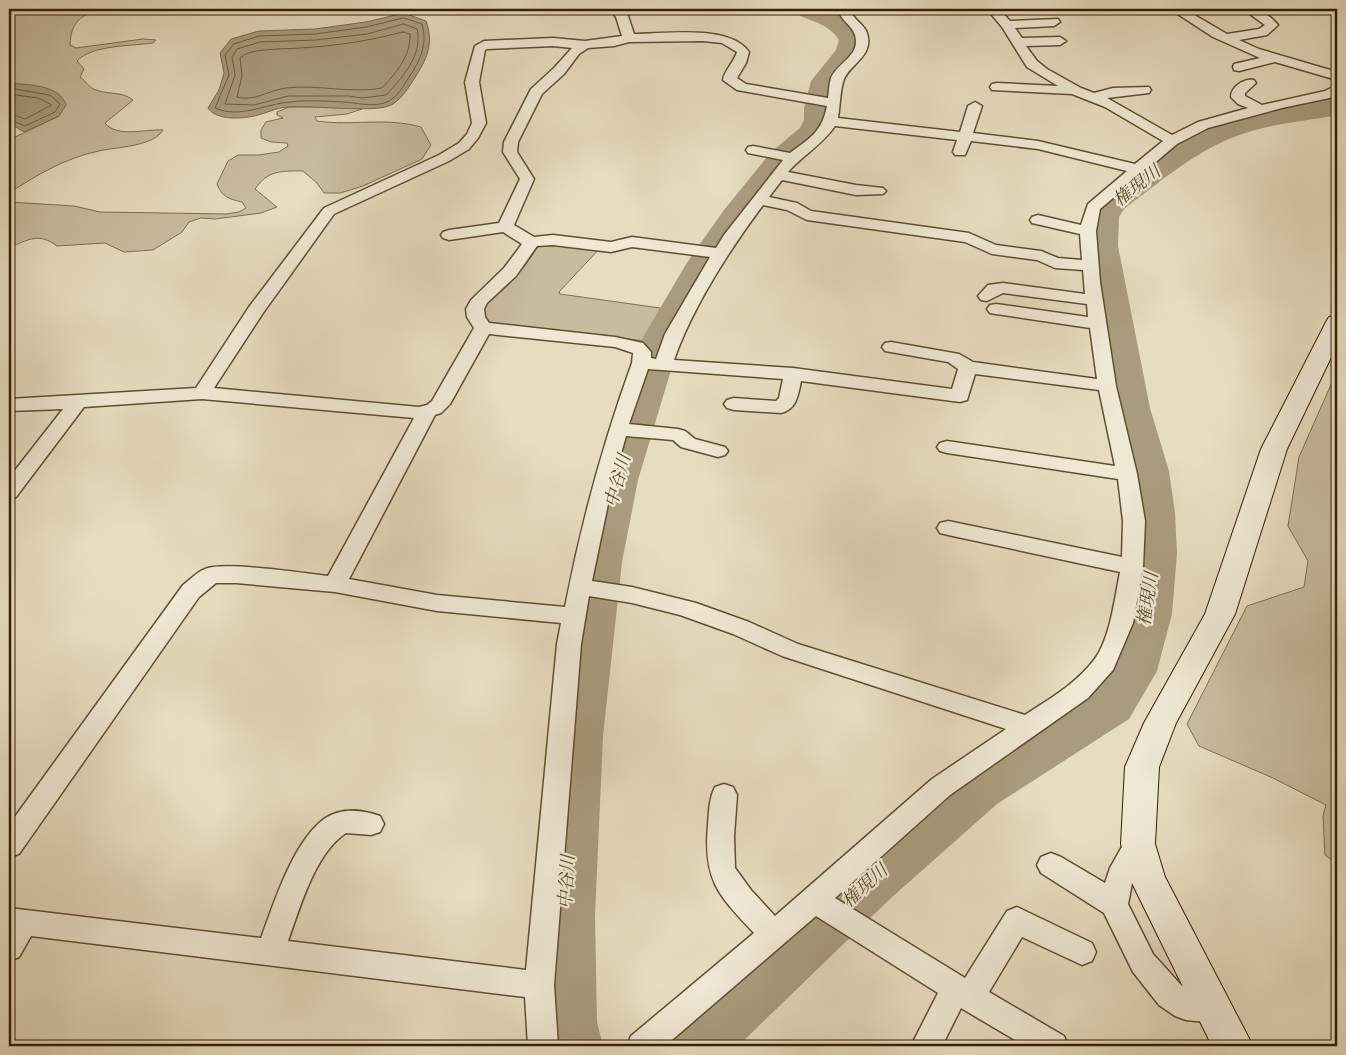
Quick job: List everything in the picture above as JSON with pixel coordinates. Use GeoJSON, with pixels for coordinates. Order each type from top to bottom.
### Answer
{"type":"FeatureCollection","features":[{"type":"Feature","properties":{"kind":"street"},"geometry":{"type":"LineString","coordinates":[[616,9],[622,16],[629,38]]}},
{"type":"Feature","properties":{"kind":"street"},"geometry":{"type":"LineString","coordinates":[[543,1046],[539,985],[569,644],[574,616],[588,588],[602,485],[628,430],[653,365],[674,334],[713,252],[809,139],[820,137],[831,120],[830,103],[838,78],[859,54],[862,46],[861,33],[845,15],[844,9]]}},
{"type":"Feature","properties":{"kind":"street"},"geometry":{"type":"LineString","coordinates":[[993,9],[1007,25],[1032,64],[1042,72],[1076,91],[1110,104],[1172,142]]}},
{"type":"Feature","properties":{"kind":"street"},"geometry":{"type":"LineString","coordinates":[[1176,9],[1225,38],[1255,52],[1337,76]]}},
{"type":"Feature","properties":{"kind":"street"},"geometry":{"type":"LineString","coordinates":[[1225,38],[1263,32],[1272,25],[1264,17],[1250,9]]}},
{"type":"Feature","properties":{"kind":"street"},"geometry":{"type":"LineString","coordinates":[[1007,25],[1054,22]]}},
{"type":"Feature","properties":{"kind":"street"},"geometry":{"type":"LineString","coordinates":[[202,393],[255,311],[329,211],[444,158],[464,146],[473,135],[479,123],[472,82],[480,49],[484,45],[553,42],[585,45],[614,42],[629,38],[703,37],[725,40],[743,52],[740,62],[730,76],[730,80],[734,84],[830,103]]}},
{"type":"Feature","properties":{"kind":"street"},"geometry":{"type":"LineString","coordinates":[[1018,42],[1060,41]]}},
{"type":"Feature","properties":{"kind":"street"},"geometry":{"type":"LineString","coordinates":[[506,228],[507,220],[527,179],[510,152],[511,142],[536,92],[559,71],[575,51],[585,45]]}},
{"type":"Feature","properties":{"kind":"street"},"geometry":{"type":"LineString","coordinates":[[1239,67],[1274,58]]}},
{"type":"Feature","properties":{"kind":"street"},"geometry":{"type":"LineString","coordinates":[[1232,81],[1247,84],[1238,92],[1238,97],[1260,110]]}},
{"type":"Feature","properties":{"kind":"street"},"geometry":{"type":"LineString","coordinates":[[997,87],[1076,91]]}},
{"type":"Feature","properties":{"kind":"street"},"geometry":{"type":"LineString","coordinates":[[642,1046],[814,900],[941,787],[1079,692],[1105,664],[1122,623],[1132,566],[1134,521],[1127,474],[1107,386],[1098,324],[1088,230],[1093,207],[1172,142],[1203,125],[1328,94],[1337,88]]}},
{"type":"Feature","properties":{"kind":"street"},"geometry":{"type":"LineString","coordinates":[[1093,98],[1113,92],[1144,90]]}},
{"type":"Feature","properties":{"kind":"street"},"geometry":{"type":"LineString","coordinates":[[960,152],[976,106]]}},
{"type":"Feature","properties":{"kind":"street"},"geometry":{"type":"LineString","coordinates":[[831,120],[1038,145],[1137,169]]}},
{"type":"Feature","properties":{"kind":"street"},"geometry":{"type":"LineString","coordinates":[[753,150],[793,158]]}},
{"type":"Feature","properties":{"kind":"street"},"geometry":{"type":"LineString","coordinates":[[779,175],[856,190],[878,192]]}},
{"type":"Feature","properties":{"kind":"street"},"geometry":{"type":"LineString","coordinates":[[759,200],[792,206],[807,214],[969,238],[992,249],[1041,256],[1056,263],[1091,266]]}},
{"type":"Feature","properties":{"kind":"street"},"geometry":{"type":"LineString","coordinates":[[1038,220],[1088,230]]}},
{"type":"Feature","properties":{"kind":"street"},"geometry":{"type":"LineString","coordinates":[[449,235],[506,228],[529,242],[553,240],[611,247],[632,242],[713,252]]}},
{"type":"Feature","properties":{"kind":"street"},"geometry":{"type":"LineString","coordinates":[[483,328],[476,317],[475,309],[480,300],[520,260],[527,250],[529,242]]}},
{"type":"Feature","properties":{"kind":"street"},"geometry":{"type":"LineString","coordinates":[[1095,300],[1003,288],[994,289],[992,303],[1098,324]]}},
{"type":"Feature","properties":{"kind":"street"},"geometry":{"type":"LineString","coordinates":[[1233,1046],[1148,879],[1138,844],[1142,767],[1160,723],[1220,614],[1274,449],[1337,322]]}},
{"type":"Feature","properties":{"kind":"street"},"geometry":{"type":"LineString","coordinates":[[483,328],[615,342],[637,347],[653,365],[793,374],[960,396],[968,367]]}},
{"type":"Feature","properties":{"kind":"street"},"geometry":{"type":"LineString","coordinates":[[9,405],[202,393],[413,413],[427,412],[440,404],[483,328]]}},
{"type":"Feature","properties":{"kind":"street"},"geometry":{"type":"LineString","coordinates":[[891,347],[953,358],[968,367],[1107,386]]}},
{"type":"Feature","properties":{"kind":"street"},"geometry":{"type":"LineString","coordinates":[[734,404],[782,407],[788,400],[793,374]]}},
{"type":"Feature","properties":{"kind":"street"},"geometry":{"type":"LineString","coordinates":[[9,492],[78,402]]}},
{"type":"Feature","properties":{"kind":"street"},"geometry":{"type":"LineString","coordinates":[[335,584],[427,412]]}},
{"type":"Feature","properties":{"kind":"street"},"geometry":{"type":"LineString","coordinates":[[628,430],[678,435],[688,443],[718,451]]}},
{"type":"Feature","properties":{"kind":"street"},"geometry":{"type":"LineString","coordinates":[[947,447],[1127,474]]}},
{"type":"Feature","properties":{"kind":"street"},"geometry":{"type":"LineString","coordinates":[[948,528],[1132,566]]}},
{"type":"Feature","properties":{"kind":"street"},"geometry":{"type":"LineString","coordinates":[[9,846],[191,591],[211,575],[222,574],[335,584],[437,603],[574,616]]}},
{"type":"Feature","properties":{"kind":"street"},"geometry":{"type":"LineString","coordinates":[[588,588],[656,600],[758,634],[790,650],[1028,726]]}},
{"type":"Feature","properties":{"kind":"street"},"geometry":{"type":"LineString","coordinates":[[724,795],[720,832],[723,874],[742,900],[774,934]]}},
{"type":"Feature","properties":{"kind":"street"},"geometry":{"type":"LineString","coordinates":[[270,952],[305,865],[321,840],[333,827],[349,821],[371,824]]}},
{"type":"Feature","properties":{"kind":"street"},"geometry":{"type":"LineString","coordinates":[[1114,904],[1120,876],[1138,844]]}},
{"type":"Feature","properties":{"kind":"street"},"geometry":{"type":"LineString","coordinates":[[1051,865],[1114,904],[1143,964],[1170,995],[1186,1006],[1214,1010]]}},
{"type":"Feature","properties":{"kind":"street"},"geometry":{"type":"LineString","coordinates":[[814,900],[963,993],[1053,1046]]}},
{"type":"Feature","properties":{"kind":"street"},"geometry":{"type":"LineString","coordinates":[[926,1046],[1017,920],[1082,952]]}},
{"type":"Feature","properties":{"kind":"street"},"geometry":{"type":"LineString","coordinates":[[9,948],[16,921],[539,985]]}},
{"type":"Feature","properties":{"kind":"shaded area"},"geometry":{"type":"Polygon","coordinates":[[[9,9],[102,9],[78,20],[72,30],[70,45],[76,48],[143,39],[156,40],[153,43],[102,49],[83,56],[77,61],[84,69],[80,77],[91,88],[124,95],[133,100],[105,123],[110,128],[124,132],[163,130],[158,136],[143,143],[99,151],[75,158],[41,174],[9,193],[9,140],[59,116],[37,87],[9,83],[9,9]]]}},
{"type":"Feature","properties":{"kind":"shaded area"},"geometry":{"type":"Polygon","coordinates":[[[289,107],[348,107],[362,109],[347,114],[315,117],[317,121],[343,123],[382,122],[421,127],[431,145],[422,159],[363,186],[340,193],[324,193],[317,183],[303,171],[282,172],[270,175],[255,189],[277,207],[261,213],[215,219],[201,218],[189,222],[182,232],[153,250],[124,252],[105,243],[57,246],[39,238],[27,240],[9,248],[9,202],[74,206],[100,212],[226,214],[239,212],[246,208],[242,202],[226,197],[217,184],[228,161],[238,155],[279,152],[288,146],[287,143],[271,142],[261,138],[261,130],[266,122],[283,118],[277,115],[277,112],[289,107]]]}},
{"type":"Feature","properties":{"kind":"shaded area"},"geometry":{"type":"Polygon","coordinates":[[[540,244],[601,247],[559,292],[560,294],[667,309],[645,341],[486,322],[481,315],[485,300],[524,267],[540,244]]]}},
{"type":"Feature","properties":{"kind":"shaded area"},"geometry":{"type":"Polygon","coordinates":[[[1337,371],[1337,864],[1325,855],[1323,816],[1326,805],[1273,778],[1199,746],[1187,724],[1247,606],[1304,587],[1308,561],[1288,526],[1299,457],[1337,371]]]}},
{"type":"Feature","properties":{"kind":"water"},"geometry":{"type":"Polygon","coordinates":[[[404,13],[426,21],[429,47],[414,80],[393,104],[372,109],[280,108],[239,118],[217,115],[208,108],[219,90],[224,73],[220,53],[231,39],[259,31],[315,29],[366,22],[404,13]]]}},
{"type":"Feature","properties":{"kind":"water"},"geometry":{"type":"Polygon","coordinates":[[[9,83],[50,89],[63,98],[66,105],[59,116],[24,132],[9,123],[9,83]]]}},
{"type":"Feature","properties":{"kind":"waterway","name":"中谷川"},"geometry":{"type":"LineString","coordinates":[[571,1046],[565,1022],[565,916],[576,736],[599,562],[616,480],[662,337],[705,261],[736,217],[782,159],[813,133],[819,120],[818,108],[825,81],[849,51],[852,40],[838,23],[827,16],[805,9]]}},
{"type":"Feature","properties":{"kind":"waterway","name":"権現川"},"geometry":{"type":"LineString","coordinates":[[693,1046],[870,880],[978,788],[1111,705],[1132,671],[1148,614],[1154,553],[1153,513],[1148,471],[1130,408],[1120,355],[1101,246],[1102,217],[1113,202],[1148,176],[1190,147],[1219,132],[1249,123],[1337,106]]}}]}
